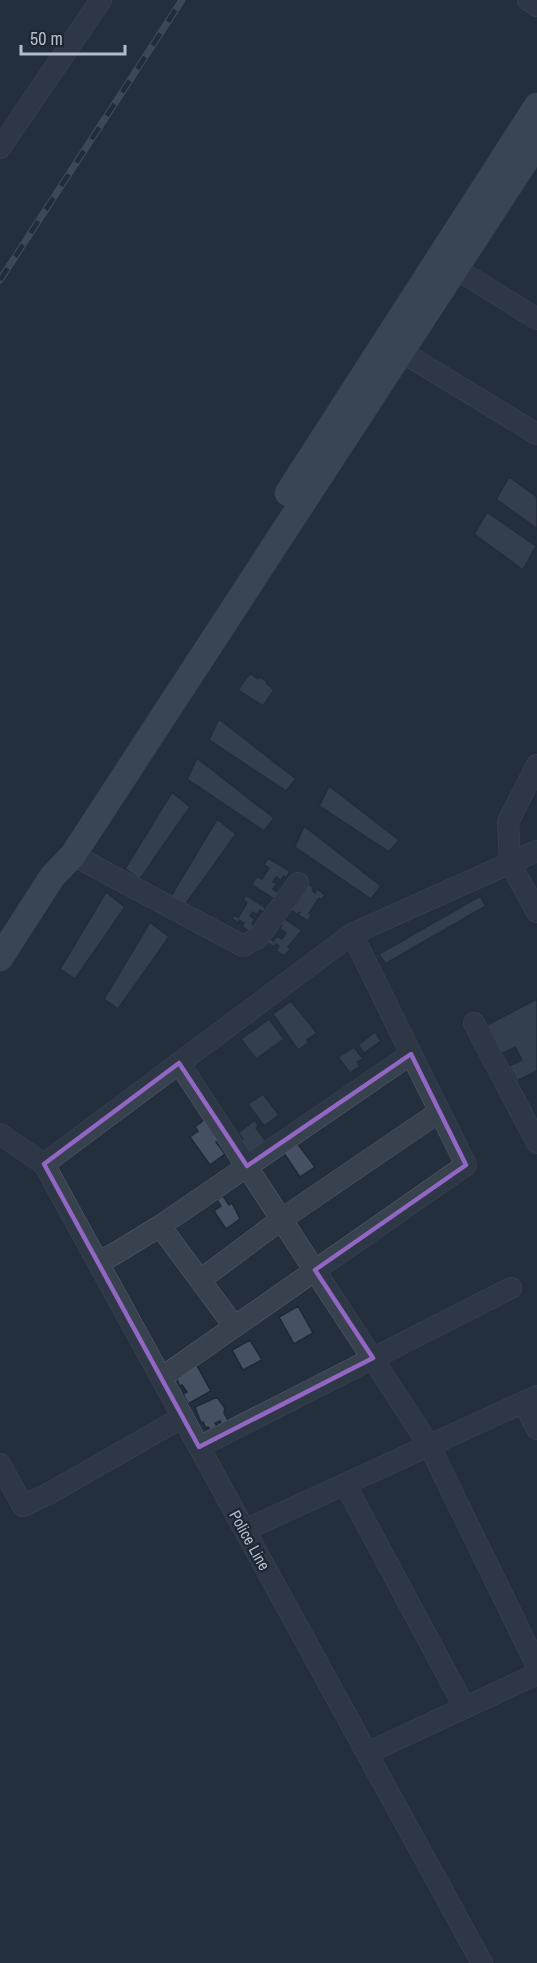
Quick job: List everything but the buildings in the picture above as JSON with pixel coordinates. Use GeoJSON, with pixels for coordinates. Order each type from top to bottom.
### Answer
{"type":"FeatureCollection","features":[{"type":"Feature","properties":{"kind":"main road"},"geometry":{"type":"LineString","coordinates":[[0,958],[52,877],[73,855],[393,347],[537,106]]}},
{"type":"Feature","properties":{"kind":"main road"},"geometry":{"type":"LineString","coordinates":[[52,877],[56,854],[393,347],[455,268],[537,143]]}},
{"type":"Feature","properties":{"kind":"street"},"geometry":{"type":"LineString","coordinates":[[0,148],[101,0]]}},
{"type":"Feature","properties":{"kind":"street"},"geometry":{"type":"LineString","coordinates":[[528,0],[537,6]]}},
{"type":"Feature","properties":{"kind":"street"},"geometry":{"type":"LineString","coordinates":[[455,268],[537,319]]}},
{"type":"Feature","properties":{"kind":"street"},"geometry":{"type":"LineString","coordinates":[[393,347],[537,434]]}},
{"type":"Feature","properties":{"kind":"street"},"geometry":{"type":"LineString","coordinates":[[537,765],[508,822],[510,863],[537,912]]}},
{"type":"Feature","properties":{"kind":"street"},"geometry":{"type":"LineString","coordinates":[[44,1164],[352,934],[537,851]]}},
{"type":"Feature","properties":{"kind":"street"},"geometry":{"type":"LineString","coordinates":[[73,855],[243,946],[258,938],[298,883]]}},
{"type":"Feature","properties":{"kind":"street"},"geometry":{"type":"LineString","coordinates":[[161,1378],[466,1166],[352,934]]}},
{"type":"Feature","properties":{"kind":"street"},"geometry":{"type":"LineString","coordinates":[[474,1023],[537,1143]]}},
{"type":"Feature","properties":{"kind":"street"},"geometry":{"type":"LineString","coordinates":[[97,1260],[111,1256],[160,1226],[411,1054]]}},
{"type":"Feature","properties":{"kind":"street"},"geometry":{"type":"LineString","coordinates":[[179,1063],[429,1445],[537,1666]]}},
{"type":"Feature","properties":{"kind":"street"},"geometry":{"type":"LineString","coordinates":[[200,1280],[282,1219],[440,1112]]}},
{"type":"Feature","properties":{"kind":"street","name":"Police Line"},"geometry":{"type":"LineString","coordinates":[[0,1134],[44,1164],[482,1963]]}},
{"type":"Feature","properties":{"kind":"street"},"geometry":{"type":"LineString","coordinates":[[160,1226],[234,1326]]}},
{"type":"Feature","properties":{"kind":"street"},"geometry":{"type":"LineString","coordinates":[[199,1447],[511,1288]]}},
{"type":"Feature","properties":{"kind":"street"},"geometry":{"type":"LineString","coordinates":[[245,1530],[530,1399],[537,1429]]}},
{"type":"Feature","properties":{"kind":"street"},"geometry":{"type":"LineString","coordinates":[[0,1464],[23,1506],[183,1417]]}},
{"type":"Feature","properties":{"kind":"street"},"geometry":{"type":"LineString","coordinates":[[345,1484],[465,1708]]}},
{"type":"Feature","properties":{"kind":"street"},"geometry":{"type":"LineString","coordinates":[[367,1753],[537,1674]]}},
{"type":"Feature","properties":{"kind":"highlighted area"},"geometry":{"type":"Polygon","coordinates":[[[411,1054],[466,1165],[315,1270],[373,1358],[199,1447],[44,1164],[179,1063],[247,1166],[411,1054]]]}},
{"type":"Feature","properties":{"kind":"railway"},"geometry":{"type":"LineString","coordinates":[[0,280],[182,0]]}}]}
